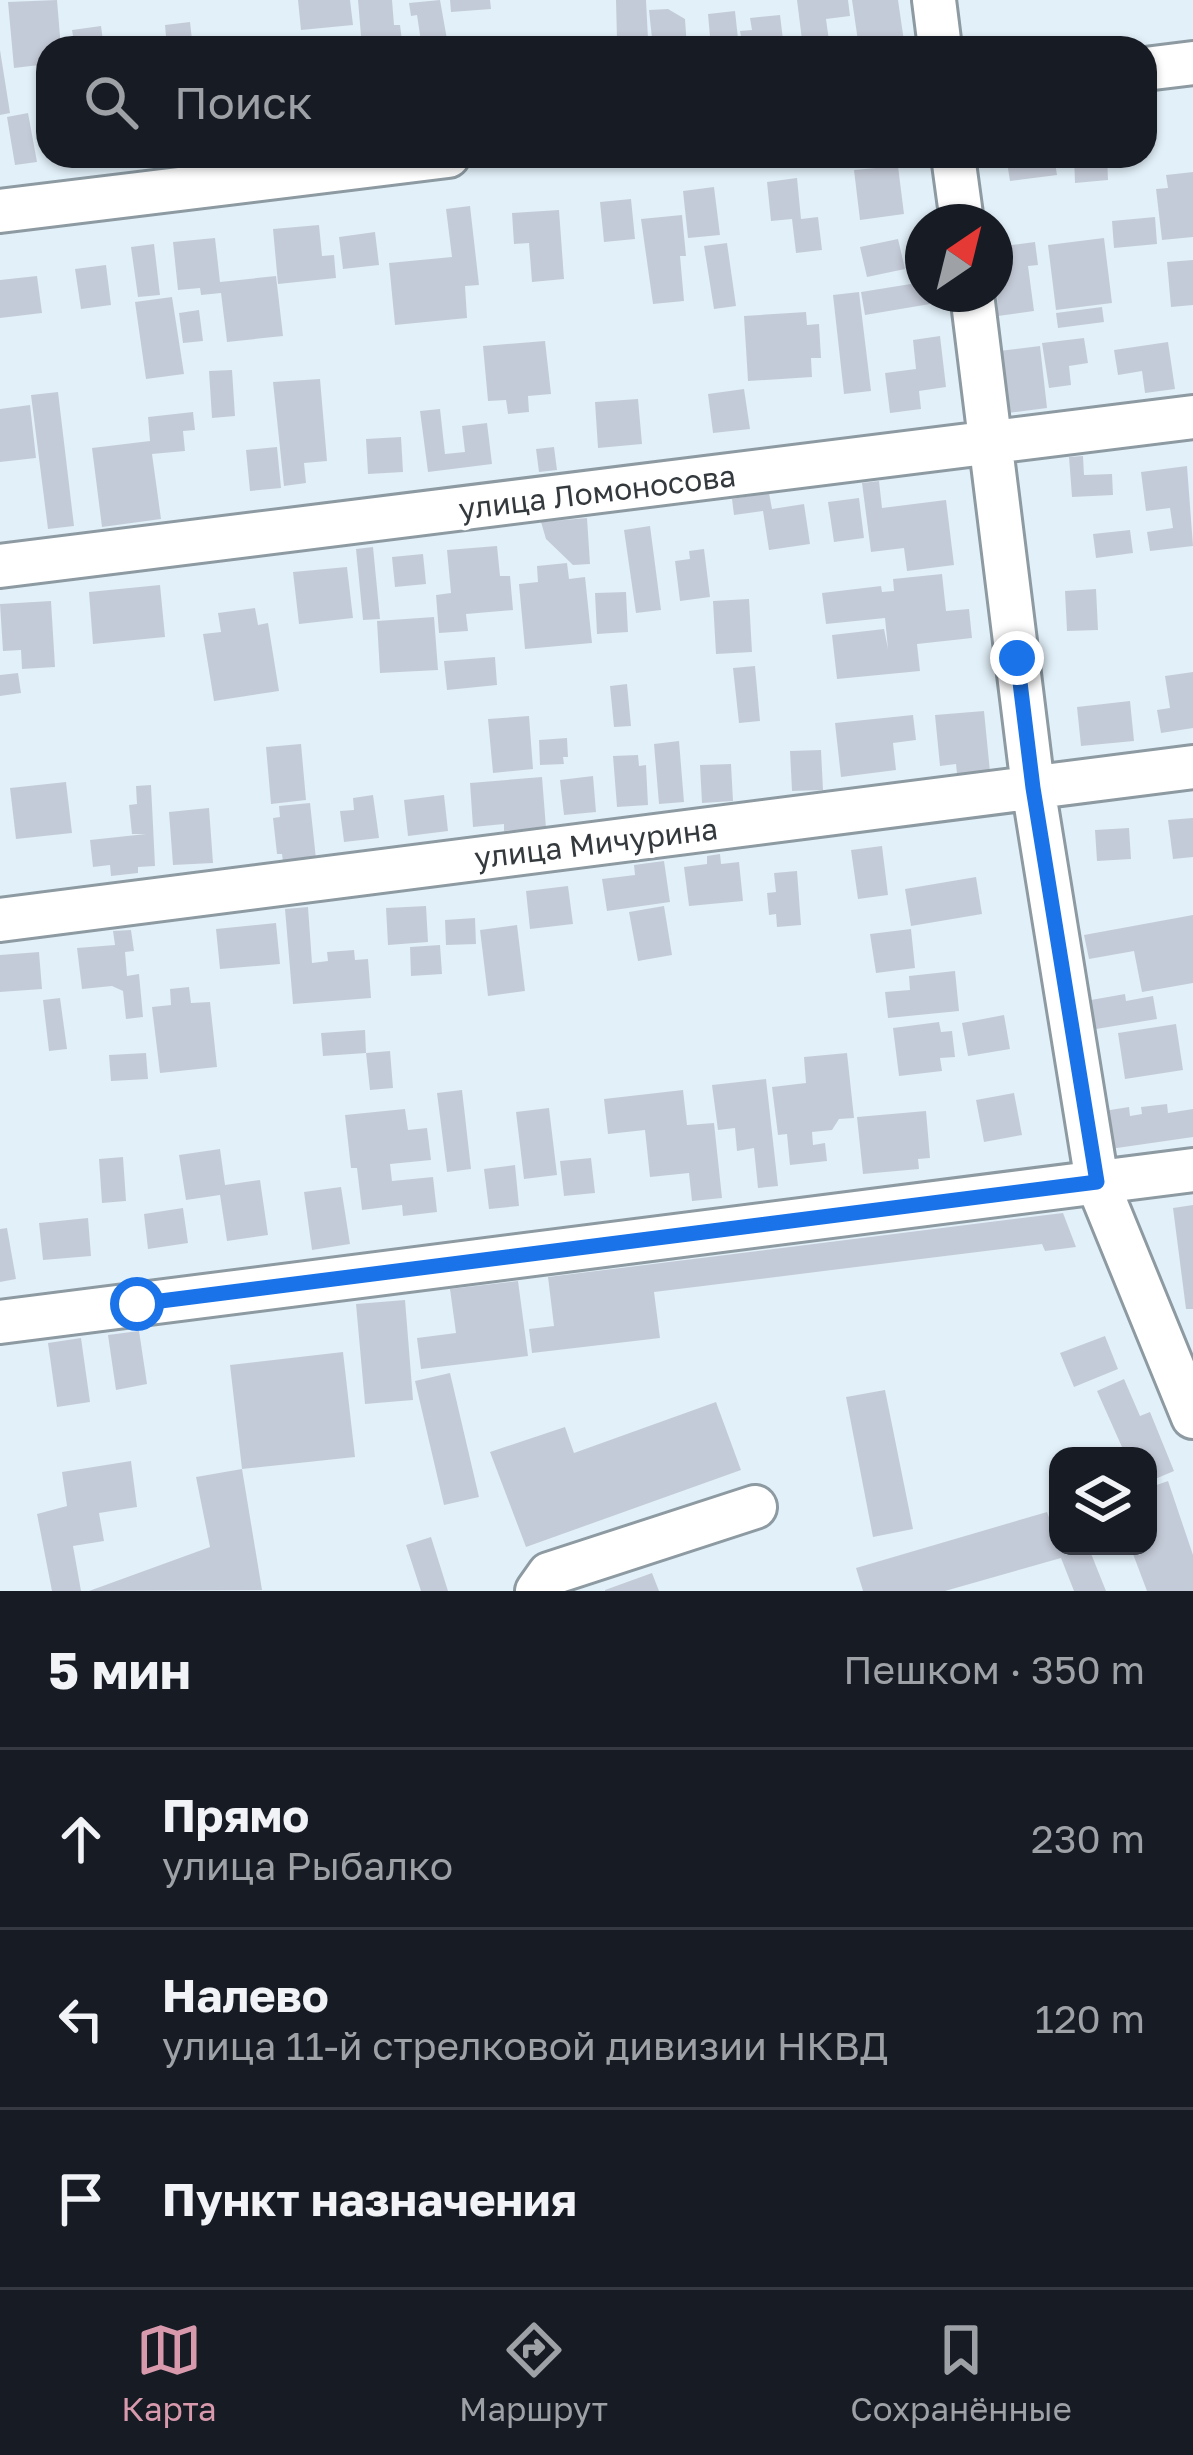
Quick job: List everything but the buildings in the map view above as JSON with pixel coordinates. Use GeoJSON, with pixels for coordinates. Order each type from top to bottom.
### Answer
{"type":"FeatureCollection","features":[{"type":"Feature","properties":{"kind":"street"},"geometry":{"type":"LineString","coordinates":[[934,0],[938,36]]}},
{"type":"Feature","properties":{"kind":"street"},"geometry":{"type":"LineString","coordinates":[[1157,68],[1193,63]]}},
{"type":"Feature","properties":{"kind":"street"},"geometry":{"type":"LineString","coordinates":[[0,211],[350,168]]}},
{"type":"Feature","properties":{"kind":"street"},"geometry":{"type":"LineString","coordinates":[[955,168],[960,204]]}},
{"type":"Feature","properties":{"kind":"street"},"geometry":{"type":"LineString","coordinates":[[974,312],[1033,788],[1097,1182],[1193,1418]]}},
{"type":"Feature","properties":{"kind":"street","name":"улица Ломоносова"},"geometry":{"type":"LineString","coordinates":[[0,566],[1193,417]]}},
{"type":"Feature","properties":{"kind":"street","name":"улица Мичурина"},"geometry":{"type":"LineString","coordinates":[[0,920],[1193,767]]}},
{"type":"Feature","properties":{"kind":"street"},"geometry":{"type":"LineString","coordinates":[[0,1322],[1193,1170]]}},
{"type":"Feature","properties":{"kind":"street"},"geometry":{"type":"LineString","coordinates":[[537,1591],[549,1574],[755,1507]]}},
{"type":"Feature","properties":{"kind":"route"},"geometry":{"type":"LineString","coordinates":[[137,1304],[1097,1182],[1033,788],[1017,658]]}}]}
